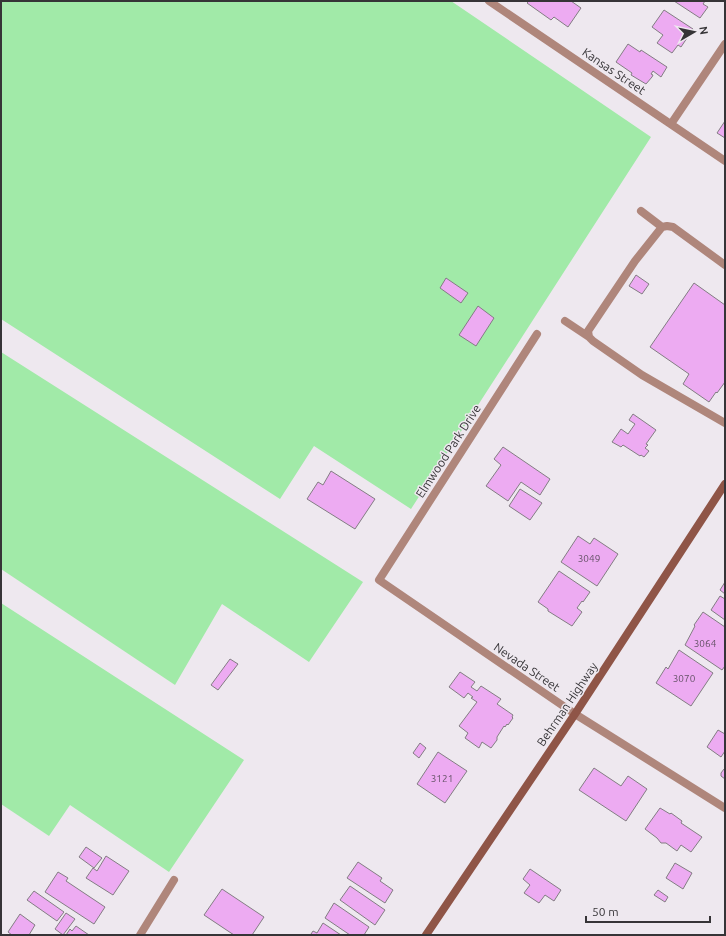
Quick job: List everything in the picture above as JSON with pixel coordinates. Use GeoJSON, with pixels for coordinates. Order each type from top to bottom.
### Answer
{"type":"FeatureCollection","features":[{"type":"Feature","properties":{"kind":"street","name":"Kansas Street"},"geometry":{"type":"LineString","coordinates":[[490,1],[725,161]]}},
{"type":"Feature","properties":{"kind":"street"},"geometry":{"type":"LineString","coordinates":[[671,124],[725,44]]}},
{"type":"Feature","properties":{"kind":"street"},"geometry":{"type":"LineString","coordinates":[[641,211],[662,227]]}},
{"type":"Feature","properties":{"kind":"street"},"geometry":{"type":"LineString","coordinates":[[589,337],[588,331],[635,261],[662,227],[673,227],[725,265]]}},
{"type":"Feature","properties":{"kind":"street"},"geometry":{"type":"LineString","coordinates":[[565,321],[642,375],[725,423]]}},
{"type":"Feature","properties":{"kind":"street","name":"Elmwood Park Drive"},"geometry":{"type":"LineString","coordinates":[[379,580],[537,334]]}},
{"type":"Feature","properties":{"kind":"street","name":"Behrman Highway"},"geometry":{"type":"LineString","coordinates":[[426,935],[575,714],[725,484]]}},
{"type":"Feature","properties":{"kind":"street","name":"Nevada Street"},"geometry":{"type":"LineString","coordinates":[[379,580],[575,714],[725,808]]}},
{"type":"Feature","properties":{"kind":"street"},"geometry":{"type":"LineString","coordinates":[[140,935],[174,880]]}},
{"type":"Feature","properties":{"kind":"green space"},"geometry":{"type":"Polygon","coordinates":[[[1,1],[451,1],[651,137],[411,509],[314,446],[280,499],[1,319],[1,1]]]}},
{"type":"Feature","properties":{"kind":"green space"},"geometry":{"type":"Polygon","coordinates":[[[1,352],[363,582],[309,662],[222,604],[175,685],[1,569],[1,352]]]}},
{"type":"Feature","properties":{"kind":"green space"},"geometry":{"type":"Polygon","coordinates":[[[1,603],[244,760],[169,872],[70,805],[49,836],[1,804],[1,603]]]}},
{"type":"Feature","properties":{"kind":"building"},"geometry":{"type":"Polygon","coordinates":[[[529,1],[571,1],[581,8],[568,27],[554,17],[551,20],[527,3],[529,1]]]}},
{"type":"Feature","properties":{"kind":"building"},"geometry":{"type":"Polygon","coordinates":[[[674,1],[705,1],[703,4],[708,7],[700,18],[674,1]]]}},
{"type":"Feature","properties":{"kind":"building"},"geometry":{"type":"Polygon","coordinates":[[[664,10],[693,29],[681,47],[678,45],[672,53],[657,43],[663,35],[652,27],[664,10]]]}},
{"type":"Feature","properties":{"kind":"building"},"geometry":{"type":"Polygon","coordinates":[[[628,44],[640,52],[641,50],[667,67],[661,77],[653,71],[651,74],[653,75],[652,77],[646,84],[631,75],[632,73],[616,62],[628,44]]]}},
{"type":"Feature","properties":{"kind":"building"},"geometry":{"type":"Polygon","coordinates":[[[725,121],[725,138],[717,133],[725,121]]]}},
{"type":"Feature","properties":{"kind":"building"},"geometry":{"type":"Polygon","coordinates":[[[636,275],[649,284],[642,294],[629,286],[636,275]]]}},
{"type":"Feature","properties":{"kind":"building"},"geometry":{"type":"Polygon","coordinates":[[[446,278],[468,293],[461,303],[440,288],[446,278]]]}},
{"type":"Feature","properties":{"kind":"building"},"geometry":{"type":"Polygon","coordinates":[[[694,283],[725,305],[725,382],[709,402],[683,384],[689,374],[650,347],[694,283]]]}},
{"type":"Feature","properties":{"kind":"building"},"geometry":{"type":"Polygon","coordinates":[[[478,306],[494,318],[476,346],[459,335],[478,306]]]}},
{"type":"Feature","properties":{"kind":"building"},"geometry":{"type":"Polygon","coordinates":[[[633,414],[656,430],[646,444],[648,445],[645,448],[649,451],[644,457],[623,445],[621,447],[612,442],[621,429],[628,434],[635,424],[629,420],[633,414]]]}},
{"type":"Feature","properties":{"kind":"building"},"geometry":{"type":"Polygon","coordinates":[[[503,447],[550,479],[540,495],[521,482],[508,501],[486,486],[501,465],[494,459],[503,447]]]}},
{"type":"Feature","properties":{"kind":"building"},"geometry":{"type":"Polygon","coordinates":[[[331,471],[375,499],[355,529],[307,499],[318,482],[323,485],[331,471]]]}},
{"type":"Feature","properties":{"kind":"building"},"geometry":{"type":"Polygon","coordinates":[[[520,489],[542,503],[530,520],[509,506],[520,489]]]}},
{"type":"Feature","properties":{"kind":"building"},"geometry":{"type":"Polygon","coordinates":[[[578,536],[590,544],[594,538],[618,554],[597,586],[561,562],[578,536]]]}},
{"type":"Feature","properties":{"kind":"building"},"geometry":{"type":"Polygon","coordinates":[[[559,571],[590,592],[577,608],[582,612],[572,626],[548,611],[548,609],[538,602],[559,571]]]}},
{"type":"Feature","properties":{"kind":"building"},"geometry":{"type":"Polygon","coordinates":[[[725,582],[725,594],[720,590],[725,582]]]}},
{"type":"Feature","properties":{"kind":"building"},"geometry":{"type":"Polygon","coordinates":[[[720,596],[725,599],[725,620],[711,610],[720,596]]]}},
{"type":"Feature","properties":{"kind":"building"},"geometry":{"type":"Polygon","coordinates":[[[703,612],[725,627],[725,666],[722,670],[685,645],[695,626],[694,625],[703,612]]]}},
{"type":"Feature","properties":{"kind":"building"},"geometry":{"type":"Polygon","coordinates":[[[679,650],[713,673],[691,706],[656,683],[666,667],[668,669],[679,650]]]}},
{"type":"Feature","properties":{"kind":"building"},"geometry":{"type":"Polygon","coordinates":[[[230,659],[238,664],[218,690],[211,685],[230,659]]]}},
{"type":"Feature","properties":{"kind":"building"},"geometry":{"type":"Polygon","coordinates":[[[460,672],[475,682],[471,687],[477,691],[481,686],[501,699],[497,704],[513,715],[513,718],[508,725],[507,724],[505,727],[504,726],[491,748],[482,742],[479,748],[465,738],[468,733],[459,726],[477,702],[471,698],[473,697],[468,693],[464,698],[449,687],[460,672]]]}},
{"type":"Feature","properties":{"kind":"building"},"geometry":{"type":"Polygon","coordinates":[[[718,730],[725,734],[725,751],[721,757],[707,747],[718,730]]]}},
{"type":"Feature","properties":{"kind":"building"},"geometry":{"type":"Polygon","coordinates":[[[420,743],[426,748],[419,758],[413,753],[420,743]]]}},
{"type":"Feature","properties":{"kind":"building"},"geometry":{"type":"Polygon","coordinates":[[[438,752],[467,771],[445,803],[417,784],[438,752]]]}},
{"type":"Feature","properties":{"kind":"building"},"geometry":{"type":"Polygon","coordinates":[[[594,768],[621,786],[628,776],[647,789],[626,821],[579,790],[594,768]]]}},
{"type":"Feature","properties":{"kind":"building"},"geometry":{"type":"Polygon","coordinates":[[[725,769],[725,779],[721,776],[725,769]]]}},
{"type":"Feature","properties":{"kind":"building"},"geometry":{"type":"Polygon","coordinates":[[[660,808],[670,814],[671,813],[682,821],[681,823],[702,837],[691,852],[681,845],[677,851],[666,843],[661,843],[645,829],[660,808]]]}},
{"type":"Feature","properties":{"kind":"building"},"geometry":{"type":"Polygon","coordinates":[[[86,847],[102,858],[94,868],[79,857],[86,847]]]}},
{"type":"Feature","properties":{"kind":"building"},"geometry":{"type":"Polygon","coordinates":[[[106,856],[129,871],[113,895],[86,878],[93,868],[97,871],[106,856]]]}},
{"type":"Feature","properties":{"kind":"building"},"geometry":{"type":"Polygon","coordinates":[[[358,862],[382,878],[380,881],[393,890],[385,903],[347,878],[358,862]]]}},
{"type":"Feature","properties":{"kind":"building"},"geometry":{"type":"Polygon","coordinates":[[[675,863],[692,873],[683,889],[666,878],[675,863]]]}},
{"type":"Feature","properties":{"kind":"building"},"geometry":{"type":"Polygon","coordinates":[[[530,869],[561,890],[554,901],[545,895],[539,903],[524,893],[530,885],[523,879],[530,869]]]}},
{"type":"Feature","properties":{"kind":"building"},"geometry":{"type":"Polygon","coordinates":[[[58,872],[68,878],[66,881],[105,907],[94,924],[45,892],[58,872]]]}},
{"type":"Feature","properties":{"kind":"building"},"geometry":{"type":"Polygon","coordinates":[[[350,886],[385,910],[375,925],[340,900],[350,886]]]}},
{"type":"Feature","properties":{"kind":"building"},"geometry":{"type":"Polygon","coordinates":[[[222,889],[264,917],[252,935],[234,935],[204,915],[222,889]]]}},
{"type":"Feature","properties":{"kind":"building"},"geometry":{"type":"Polygon","coordinates":[[[658,890],[668,897],[665,902],[654,895],[658,890]]]}},
{"type":"Feature","properties":{"kind":"building"},"geometry":{"type":"Polygon","coordinates":[[[34,891],[64,912],[57,921],[27,900],[34,891]]]}},
{"type":"Feature","properties":{"kind":"building"},"geometry":{"type":"Polygon","coordinates":[[[334,903],[369,927],[364,935],[350,935],[325,918],[334,903]]]}},
{"type":"Feature","properties":{"kind":"building"},"geometry":{"type":"Polygon","coordinates":[[[66,913],[75,919],[63,935],[55,929],[66,913]]]}},
{"type":"Feature","properties":{"kind":"building"},"geometry":{"type":"Polygon","coordinates":[[[20,914],[35,925],[29,935],[12,935],[8,932],[20,914]]]}},
{"type":"Feature","properties":{"kind":"building"},"geometry":{"type":"Polygon","coordinates":[[[323,923],[341,935],[311,934],[313,931],[317,933],[323,923]]]}},
{"type":"Feature","properties":{"kind":"building"},"geometry":{"type":"Polygon","coordinates":[[[76,926],[89,935],[66,935],[70,929],[72,931],[76,926]]]}}]}
